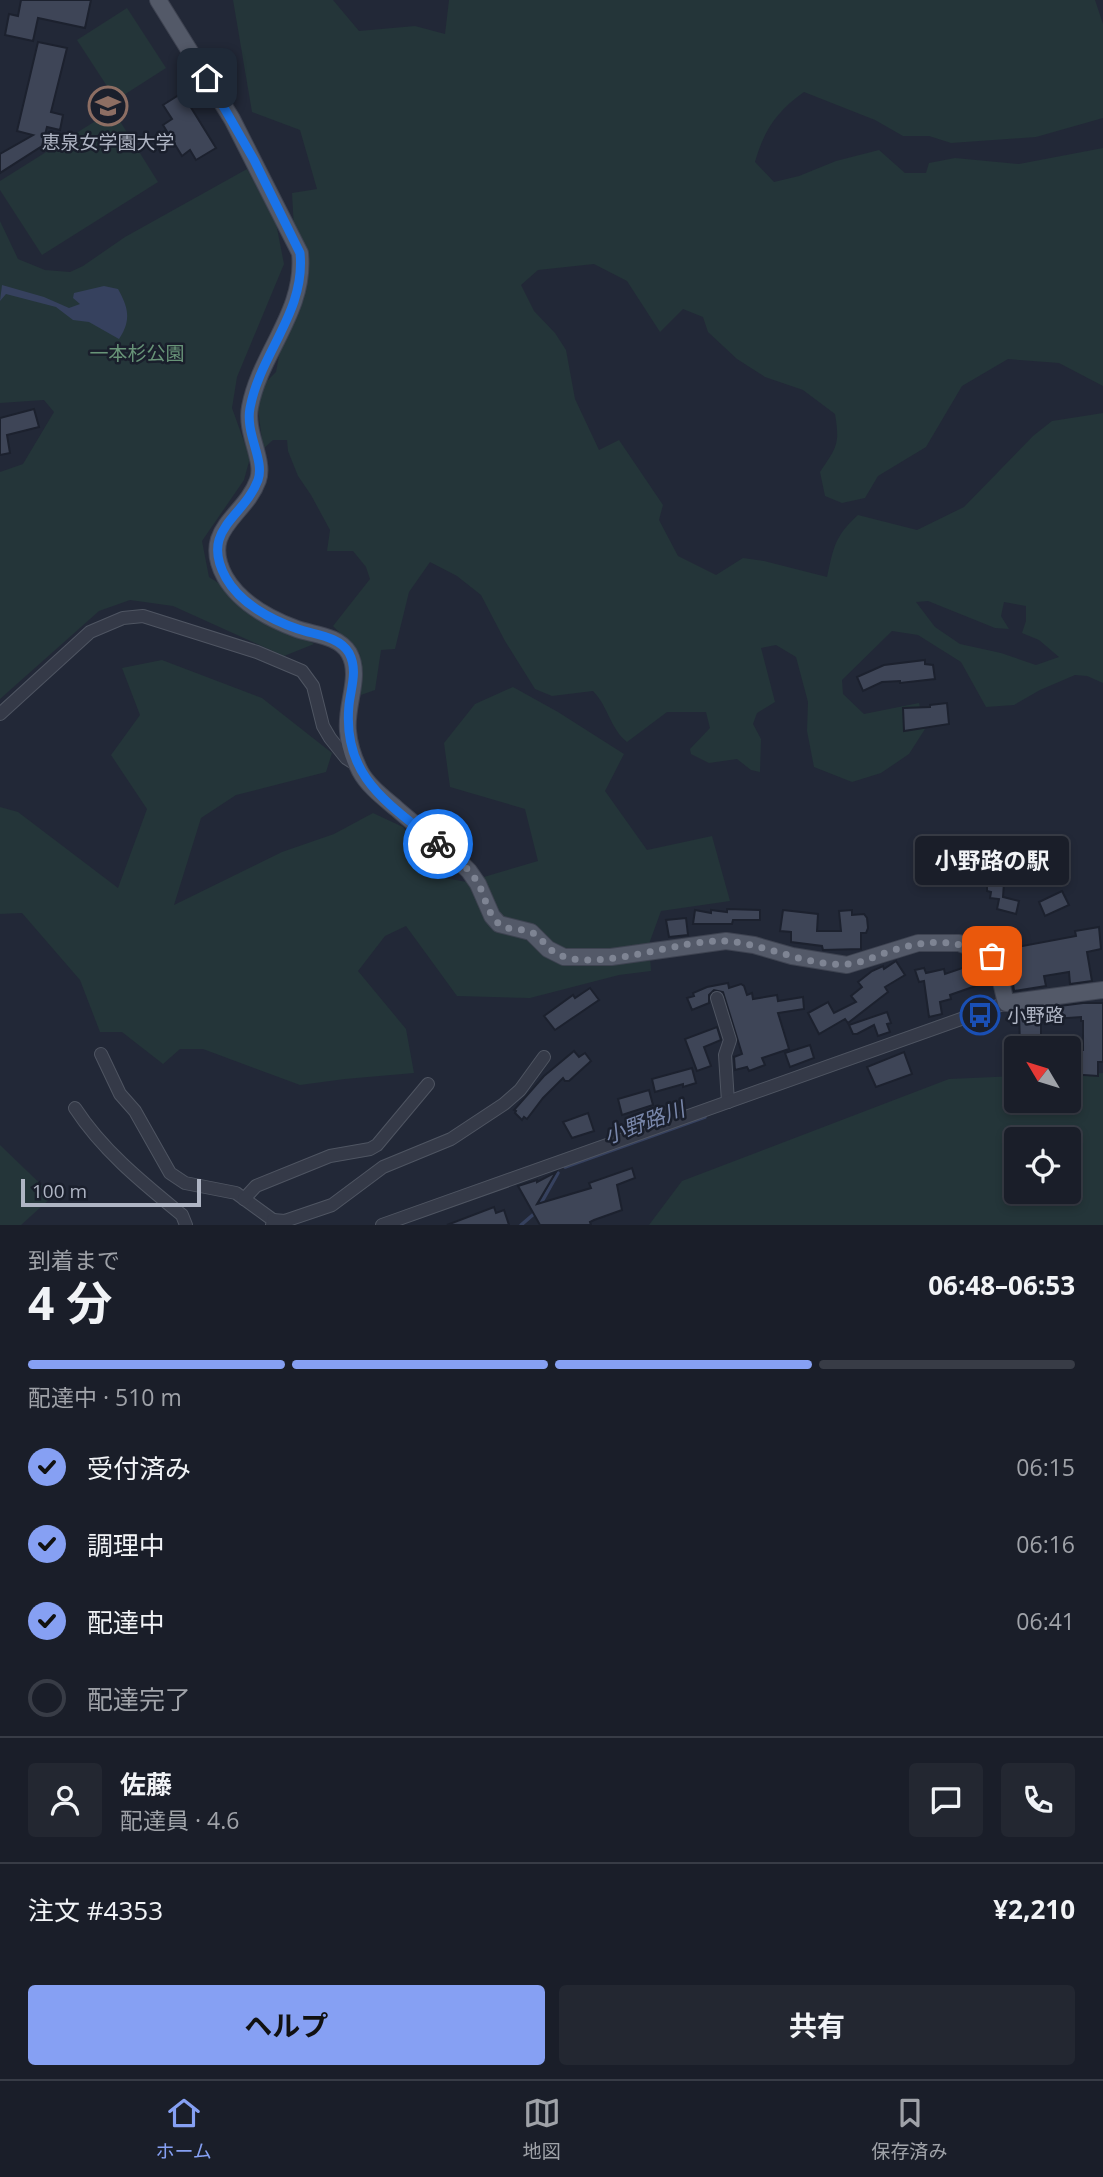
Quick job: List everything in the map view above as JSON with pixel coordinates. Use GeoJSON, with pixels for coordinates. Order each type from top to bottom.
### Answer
{"type":"FeatureCollection","features":[{"type":"Feature","properties":{"kind":"main road"},"geometry":{"type":"LineString","coordinates":[[158,0],[232,119],[300,253],[301,267],[296,300],[258,381],[250,408],[249,429],[260,471],[254,489],[219,535],[218,556],[226,579],[247,603],[290,626],[336,641],[347,650],[353,661],[354,673],[348,728],[357,765],[379,793],[469,871],[492,916],[499,924],[531,932],[548,949],[564,957],[611,957],[726,941],[847,965],[918,943],[959,943],[992,956],[996,961],[1006,1003],[1103,990]]}},
{"type":"Feature","properties":{"kind":"street"},"geometry":{"type":"LineString","coordinates":[[0,714],[90,632],[123,618],[143,616],[257,652],[302,671],[313,686],[323,726],[330,738],[346,758],[357,765]]}},
{"type":"Feature","properties":{"kind":"street"},"geometry":{"type":"LineString","coordinates":[[717,998],[730,1040],[725,1055],[728,1102]]}},
{"type":"Feature","properties":{"kind":"street"},"geometry":{"type":"LineString","coordinates":[[382,1225],[1006,1003]]}},
{"type":"Feature","properties":{"kind":"street"},"geometry":{"type":"LineString","coordinates":[[101,1054],[120,1094],[135,1111],[170,1173],[185,1183],[236,1193],[273,1223],[285,1222],[332,1205],[383,1167],[451,1139],[504,1104],[520,1090],[544,1057]]}},
{"type":"Feature","properties":{"kind":"street"},"geometry":{"type":"LineString","coordinates":[[244,1199],[256,1185],[330,1156],[377,1145],[428,1084]]}},
{"type":"Feature","properties":{"kind":"street"},"geometry":{"type":"LineString","coordinates":[[75,1108],[85,1124],[123,1167],[182,1215],[186,1225]]}},
{"type":"Feature","properties":{"kind":"green space"},"geometry":{"type":"Polygon","coordinates":[[[233,0],[333,0],[359,31],[415,26],[445,34],[449,0],[1095,0],[1103,24],[1103,118],[1036,137],[951,143],[929,136],[903,136],[875,120],[804,92],[786,106],[773,122],[755,162],[774,182],[879,150],[905,173],[926,173],[929,163],[955,158],[1019,164],[1103,148],[1103,386],[1059,363],[1008,359],[962,386],[926,447],[878,476],[865,498],[842,503],[825,496],[820,472],[836,445],[835,414],[803,390],[765,377],[737,359],[708,332],[703,317],[683,309],[660,332],[627,281],[594,264],[538,270],[521,285],[534,311],[555,333],[566,350],[575,399],[599,450],[619,440],[663,505],[659,520],[678,556],[716,575],[743,558],[827,577],[836,543],[858,515],[917,530],[964,507],[1033,436],[1052,421],[1103,413],[1103,683],[1087,676],[1075,675],[1014,705],[986,707],[961,662],[918,635],[892,631],[842,680],[843,694],[864,714],[919,703],[925,729],[909,754],[881,773],[852,782],[814,767],[807,731],[808,702],[796,657],[776,645],[761,648],[775,702],[757,713],[753,724],[761,739],[760,772],[751,770],[737,759],[709,763],[691,754],[690,749],[710,728],[706,712],[667,712],[627,742],[593,691],[552,696],[535,689],[505,641],[481,595],[457,576],[430,562],[409,592],[395,649],[381,650],[375,690],[361,695],[360,654],[333,626],[370,579],[366,567],[353,551],[327,551],[330,530],[298,476],[288,451],[287,440],[273,440],[263,449],[256,392],[276,372],[282,340],[298,302],[292,193],[317,189],[300,130],[252,112],[233,0]],[[928,601],[916,602],[935,627],[960,644],[1001,653],[1036,665],[1059,657],[1039,640],[1022,633],[1026,621],[1026,606],[1004,602],[1001,616],[1009,629],[995,628],[928,601]]]}},
{"type":"Feature","properties":{"kind":"green space"},"geometry":{"type":"Polygon","coordinates":[[[127,8],[166,68],[116,100],[77,40],[127,8]]]}},
{"type":"Feature","properties":{"kind":"green space"},"geometry":{"type":"Polygon","coordinates":[[[113,110],[158,182],[42,255],[0,190],[0,181],[113,110]]]}},
{"type":"Feature","properties":{"kind":"green space","name":"一本杉公園"},"geometry":{"type":"Polygon","coordinates":[[[247,169],[276,223],[284,264],[237,377],[232,408],[250,458],[244,480],[202,541],[209,577],[314,644],[284,656],[173,606],[130,600],[99,611],[0,699],[0,472],[23,464],[54,412],[44,400],[0,403],[0,221],[18,259],[45,270],[70,272],[125,237],[247,169]]]}},
{"type":"Feature","properties":{"kind":"green space"},"geometry":{"type":"Polygon","coordinates":[[[162,660],[262,698],[332,753],[326,772],[236,795],[201,818],[174,905],[282,852],[334,834],[373,813],[403,827],[439,877],[467,882],[538,861],[525,809],[450,787],[444,743],[475,704],[513,687],[624,754],[605,791],[647,850],[712,836],[730,901],[661,911],[649,944],[651,971],[619,975],[530,998],[457,996],[406,926],[385,936],[358,971],[406,1029],[414,1073],[300,1085],[203,1049],[180,1049],[163,1064],[122,1032],[100,1032],[80,980],[22,913],[0,914],[0,807],[18,812],[118,888],[147,809],[111,755],[140,715],[122,668],[162,660]]]}},
{"type":"Feature","properties":{"kind":"green space"},"geometry":{"type":"Polygon","coordinates":[[[1103,1073],[1103,1225],[649,1225],[682,1181],[949,1079],[1004,1077],[1004,1113],[1082,1113],[1082,1074],[1103,1073]]]}},
{"type":"Feature","properties":{"kind":"green space"},"geometry":{"type":"Polygon","coordinates":[[[0,1145],[53,1196],[21,1225],[0,1225],[0,1145]]]}},
{"type":"Feature","properties":{"kind":"water"},"geometry":{"type":"Polygon","coordinates":[[[2,285],[44,297],[69,308],[80,304],[73,298],[74,293],[104,286],[118,289],[126,308],[126,326],[119,339],[89,322],[73,320],[56,307],[6,294],[0,301],[2,285]]]}},
{"type":"Feature","properties":{"kind":"building"},"geometry":{"type":"Polygon","coordinates":[[[21,0],[91,0],[85,28],[38,18],[33,41],[5,35],[9,14],[18,16],[21,0]]]}},
{"type":"Feature","properties":{"kind":"building"},"geometry":{"type":"Polygon","coordinates":[[[38,42],[67,48],[51,112],[63,115],[60,130],[47,127],[42,146],[0,173],[0,154],[33,135],[17,131],[38,42]]]}},
{"type":"Feature","properties":{"kind":"building"},"geometry":{"type":"Polygon","coordinates":[[[182,93],[216,148],[196,160],[190,150],[182,156],[163,125],[172,119],[163,105],[182,93]]]}},
{"type":"Feature","properties":{"kind":"building"},"geometry":{"type":"Polygon","coordinates":[[[34,409],[39,427],[7,435],[10,453],[0,455],[0,418],[34,409]]]}},
{"type":"Feature","properties":{"kind":"building"},"geometry":{"type":"Polygon","coordinates":[[[925,660],[925,664],[933,665],[935,679],[882,682],[863,691],[857,677],[884,665],[925,660]]]}},
{"type":"Feature","properties":{"kind":"building"},"geometry":{"type":"Polygon","coordinates":[[[947,703],[949,724],[904,731],[903,708],[947,703]]]}},
{"type":"Feature","properties":{"kind":"building"},"geometry":{"type":"Polygon","coordinates":[[[987,869],[1005,869],[1003,897],[1019,901],[1016,914],[997,909],[999,899],[990,898],[991,892],[987,891],[986,886],[987,869]]]}},
{"type":"Feature","properties":{"kind":"building"},"geometry":{"type":"Polygon","coordinates":[[[1062,891],[1069,905],[1045,916],[1039,902],[1062,891]]]}},
{"type":"Feature","properties":{"kind":"building"},"geometry":{"type":"Polygon","coordinates":[[[727,909],[760,910],[760,920],[733,920],[732,924],[693,924],[695,910],[711,913],[711,910],[727,912],[727,909]]]}},
{"type":"Feature","properties":{"kind":"building"},"geometry":{"type":"Polygon","coordinates":[[[783,910],[818,914],[817,931],[841,931],[839,911],[852,910],[852,915],[864,914],[868,928],[866,933],[861,933],[861,949],[823,950],[822,946],[791,942],[791,932],[780,931],[783,910]]]}},
{"type":"Feature","properties":{"kind":"building"},"geometry":{"type":"Polygon","coordinates":[[[686,918],[688,935],[669,937],[666,920],[686,918]]]}},
{"type":"Feature","properties":{"kind":"building"},"geometry":{"type":"Polygon","coordinates":[[[1099,927],[1101,949],[1087,952],[1092,981],[1070,984],[1069,972],[1044,976],[1046,986],[1014,991],[1011,968],[1008,968],[1003,953],[1018,950],[1017,947],[1076,936],[1075,931],[1099,927]]]}},
{"type":"Feature","properties":{"kind":"building"},"geometry":{"type":"Polygon","coordinates":[[[896,961],[905,975],[885,987],[888,992],[848,1023],[845,1019],[819,1034],[808,1013],[828,1002],[834,1013],[856,1002],[851,996],[862,987],[858,982],[872,971],[883,966],[884,969],[896,961]]]}},
{"type":"Feature","properties":{"kind":"building"},"geometry":{"type":"Polygon","coordinates":[[[980,962],[986,965],[990,981],[950,995],[951,999],[940,1002],[942,1014],[929,1017],[924,981],[919,982],[915,970],[924,968],[926,973],[944,969],[945,974],[980,962]]]}},
{"type":"Feature","properties":{"kind":"building"},"geometry":{"type":"Polygon","coordinates":[[[728,983],[729,988],[741,984],[747,995],[752,993],[753,999],[777,995],[778,1001],[803,997],[804,1009],[778,1013],[789,1049],[762,1058],[765,1065],[749,1071],[747,1067],[735,1070],[734,1057],[742,1054],[723,992],[714,990],[709,995],[709,1003],[692,1010],[687,998],[707,987],[728,983]]]}},
{"type":"Feature","properties":{"kind":"building"},"geometry":{"type":"Polygon","coordinates":[[[590,988],[599,1000],[555,1030],[544,1016],[573,995],[575,998],[590,988]]]}},
{"type":"Feature","properties":{"kind":"building"},"geometry":{"type":"Polygon","coordinates":[[[1103,1003],[1103,1062],[1098,1062],[1098,1076],[1082,1075],[1081,1017],[1053,1019],[1052,1007],[1103,1003]]]}},
{"type":"Feature","properties":{"kind":"building"},"geometry":{"type":"Polygon","coordinates":[[[887,1012],[891,1023],[887,1024],[890,1032],[878,1036],[874,1025],[853,1034],[849,1025],[887,1012]]]}},
{"type":"Feature","properties":{"kind":"building"},"geometry":{"type":"Polygon","coordinates":[[[1041,1012],[1041,1036],[1020,1036],[1019,1013],[1041,1012]]]}},
{"type":"Feature","properties":{"kind":"building"},"geometry":{"type":"Polygon","coordinates":[[[717,1027],[721,1040],[704,1047],[711,1066],[697,1071],[685,1039],[717,1027]]]}},
{"type":"Feature","properties":{"kind":"building"},"geometry":{"type":"Polygon","coordinates":[[[810,1045],[814,1058],[790,1067],[785,1053],[810,1045]]]}},
{"type":"Feature","properties":{"kind":"building"},"geometry":{"type":"Polygon","coordinates":[[[574,1051],[579,1057],[585,1053],[591,1061],[569,1081],[563,1078],[527,1119],[524,1117],[522,1120],[514,1110],[544,1076],[574,1051]]]}},
{"type":"Feature","properties":{"kind":"building"},"geometry":{"type":"Polygon","coordinates":[[[904,1052],[912,1074],[876,1087],[867,1067],[904,1052]]]}},
{"type":"Feature","properties":{"kind":"building"},"geometry":{"type":"Polygon","coordinates":[[[692,1068],[696,1083],[655,1092],[652,1079],[692,1068]]]}},
{"type":"Feature","properties":{"kind":"building"},"geometry":{"type":"Polygon","coordinates":[[[649,1090],[653,1105],[622,1115],[618,1099],[649,1090]]]}},
{"type":"Feature","properties":{"kind":"building"},"geometry":{"type":"Polygon","coordinates":[[[588,1113],[594,1131],[572,1138],[563,1122],[588,1113]]]}},
{"type":"Feature","properties":{"kind":"building"},"geometry":{"type":"Polygon","coordinates":[[[632,1168],[635,1178],[617,1185],[622,1210],[594,1220],[590,1222],[591,1225],[540,1225],[518,1186],[537,1182],[556,1172],[537,1204],[591,1188],[589,1183],[632,1168]]]}},
{"type":"Feature","properties":{"kind":"building"},"geometry":{"type":"Polygon","coordinates":[[[494,1207],[496,1213],[504,1210],[509,1225],[447,1225],[494,1207]]]}},
{"type":"Feature","properties":{"kind":"waterway","name":"小野路川"},"geometry":{"type":"LineString","coordinates":[[565,1167],[705,1117]]}},
{"type":"Feature","properties":{"kind":"waterway","name":"小野路川"},"geometry":{"type":"LineString","coordinates":[[539,1207],[558,1173]]}},
{"type":"Feature","properties":{"kind":"waterway","name":"小野路川"},"geometry":{"type":"LineString","coordinates":[[521,1225],[535,1213]]}},
{"type":"Feature","properties":{"kind":"way so far"},"geometry":{"type":"LineString","coordinates":[[438,844],[474,877],[492,916],[499,924],[531,932],[548,949],[564,957],[611,957],[716,941],[754,945],[792,956],[847,965],[929,942],[959,943],[975,947],[992,956]]}},
{"type":"Feature","properties":{"kind":"place","name":"恵泉女学園大学"},"geometry":{"type":"Point","coordinates":[108,106]}},
{"type":"Feature","properties":{"kind":"place","name":"小野路の駅"},"geometry":{"type":"Point","coordinates":[992,956]}},
{"type":"Feature","properties":{"kind":"place","name":"小野路"},"geometry":{"type":"Point","coordinates":[980,1015]}},
{"type":"Feature","properties":{"kind":"route"},"geometry":{"type":"LineString","coordinates":[[207,78],[254,160],[300,253],[301,267],[296,300],[252,398],[248,420],[259,463],[258,480],[219,535],[217,550],[220,563],[226,579],[247,603],[290,626],[326,636],[344,646],[354,667],[348,728],[360,771],[379,793],[438,844]]}}]}
